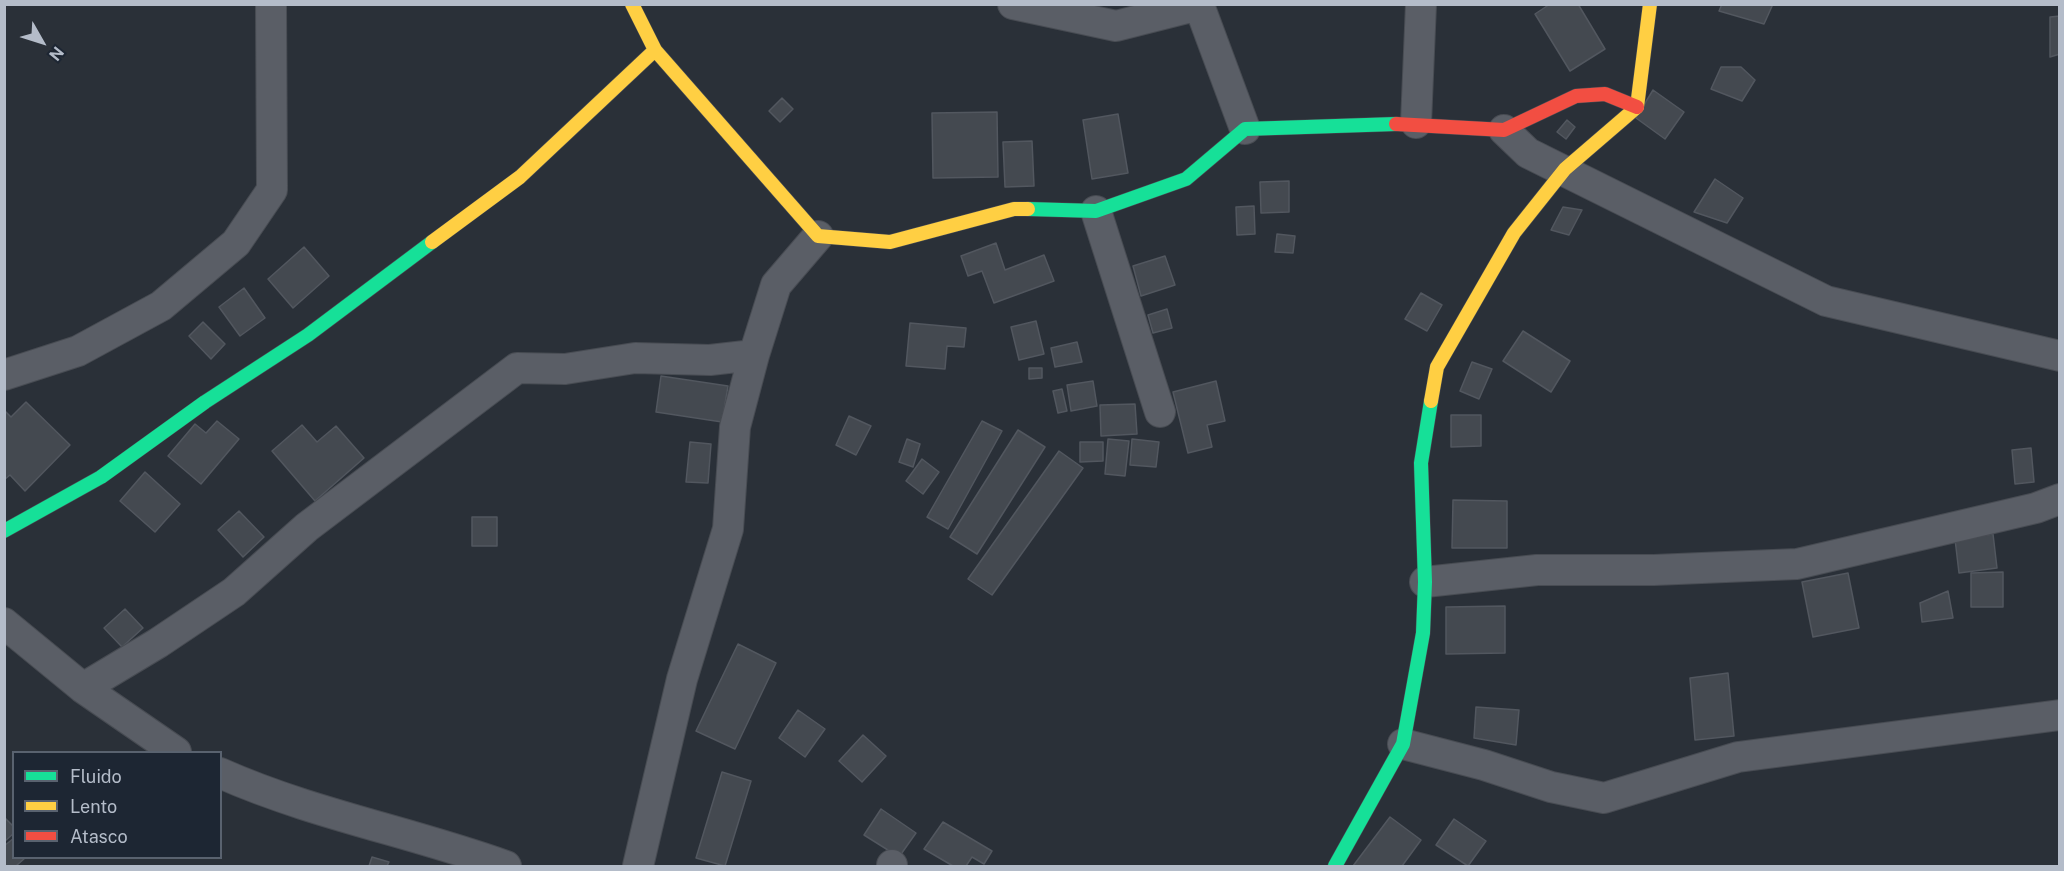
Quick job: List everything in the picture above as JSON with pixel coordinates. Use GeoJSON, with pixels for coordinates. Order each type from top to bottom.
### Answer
{"type":"FeatureCollection","features":[{"type":"Feature","properties":{"kind":"street"},"geometry":{"type":"LineString","coordinates":[[4,375],[78,351],[160,306],[236,243],[272,190],[271,4]]}},
{"type":"Feature","properties":{"kind":"street"},"geometry":{"type":"LineString","coordinates":[[632,4],[655,50],[818,236],[890,242],[1014,209],[1096,212],[1186,179],[1245,129],[1416,123],[1504,130],[1576,96],[1605,94],[1637,107]]}},
{"type":"Feature","properties":{"kind":"street"},"geometry":{"type":"LineString","coordinates":[[1013,4],[1116,26],[1199,5],[1245,129]]}},
{"type":"Feature","properties":{"kind":"street"},"geometry":{"type":"LineString","coordinates":[[1416,123],[1421,4]]}},
{"type":"Feature","properties":{"kind":"street"},"geometry":{"type":"LineString","coordinates":[[1335,867],[1403,744],[1423,633],[1425,582],[1420,463],[1437,367],[1514,232],[1565,169],[1637,107],[1650,4]]}},
{"type":"Feature","properties":{"kind":"street"},"geometry":{"type":"LineString","coordinates":[[4,531],[100,477],[205,402],[309,335],[520,177],[655,50]]}},
{"type":"Feature","properties":{"kind":"street"},"geometry":{"type":"LineString","coordinates":[[1504,130],[1528,153],[1565,169],[1826,301],[2060,356]]}},
{"type":"Feature","properties":{"kind":"street"},"geometry":{"type":"LineString","coordinates":[[1096,212],[1160,412]]}},
{"type":"Feature","properties":{"kind":"street"},"geometry":{"type":"LineString","coordinates":[[638,867],[682,679],[728,529],[735,427],[754,355],[776,285],[818,236]]}},
{"type":"Feature","properties":{"kind":"street"},"geometry":{"type":"LineString","coordinates":[[83,688],[158,643],[234,592],[307,527],[516,368],[566,369],[635,358],[710,360],[754,355]]}},
{"type":"Feature","properties":{"kind":"street"},"geometry":{"type":"LineString","coordinates":[[1425,582],[1537,570],[1654,570],[1797,564],[2024,510],[2060,499]]}},
{"type":"Feature","properties":{"kind":"street"},"geometry":{"type":"LineString","coordinates":[[4,623],[83,688],[173,751]]}},
{"type":"Feature","properties":{"kind":"street"},"geometry":{"type":"LineString","coordinates":[[1403,744],[1485,765],[1551,786],[1604,798],[1738,757],[2060,715]]}},
{"type":"Feature","properties":{"kind":"street"},"geometry":{"type":"LineString","coordinates":[[222,774],[249,786],[350,820],[506,867]]}},
{"type":"Feature","properties":{"kind":"building"},"geometry":{"type":"Polygon","coordinates":[[[1550,4],[1578,4],[1605,49],[1570,71],[1535,14],[1550,4]]]}},
{"type":"Feature","properties":{"kind":"building"},"geometry":{"type":"Polygon","coordinates":[[[1722,4],[1773,4],[1764,24],[1719,11],[1722,4]]]}},
{"type":"Feature","properties":{"kind":"building"},"geometry":{"type":"Polygon","coordinates":[[[2060,16],[2060,54],[2050,57],[2050,17],[2060,16]]]}},
{"type":"Feature","properties":{"kind":"building"},"geometry":{"type":"Polygon","coordinates":[[[1721,67],[1741,67],[1755,80],[1742,101],[1711,89],[1721,67]]]}},
{"type":"Feature","properties":{"kind":"building"},"geometry":{"type":"Polygon","coordinates":[[[1653,90],[1684,112],[1665,139],[1636,118],[1653,90]]]}},
{"type":"Feature","properties":{"kind":"building"},"geometry":{"type":"Polygon","coordinates":[[[782,98],[793,109],[780,122],[769,111],[782,98]]]}},
{"type":"Feature","properties":{"kind":"building"},"geometry":{"type":"Polygon","coordinates":[[[997,112],[998,177],[933,178],[932,113],[997,112]]]}},
{"type":"Feature","properties":{"kind":"building"},"geometry":{"type":"Polygon","coordinates":[[[1118,114],[1128,173],[1092,179],[1083,120],[1118,114]]]}},
{"type":"Feature","properties":{"kind":"building"},"geometry":{"type":"Polygon","coordinates":[[[1567,120],[1575,127],[1566,139],[1557,132],[1567,120]]]}},
{"type":"Feature","properties":{"kind":"building"},"geometry":{"type":"Polygon","coordinates":[[[1032,141],[1034,186],[1005,187],[1003,142],[1032,141]]]}},
{"type":"Feature","properties":{"kind":"building"},"geometry":{"type":"Polygon","coordinates":[[[1715,179],[1743,198],[1727,223],[1694,212],[1715,179]]]}},
{"type":"Feature","properties":{"kind":"building"},"geometry":{"type":"Polygon","coordinates":[[[1289,181],[1289,212],[1261,213],[1260,182],[1289,181]]]}},
{"type":"Feature","properties":{"kind":"building"},"geometry":{"type":"Polygon","coordinates":[[[1254,206],[1255,234],[1237,235],[1236,207],[1254,206]]]}},
{"type":"Feature","properties":{"kind":"building"},"geometry":{"type":"Polygon","coordinates":[[[1563,207],[1582,210],[1569,235],[1551,230],[1563,207]]]}},
{"type":"Feature","properties":{"kind":"building"},"geometry":{"type":"Polygon","coordinates":[[[1277,234],[1295,236],[1293,253],[1275,252],[1277,234]]]}},
{"type":"Feature","properties":{"kind":"building"},"geometry":{"type":"Polygon","coordinates":[[[996,243],[1005,270],[1044,255],[1054,281],[994,303],[982,271],[968,276],[961,256],[996,243]]]}},
{"type":"Feature","properties":{"kind":"building"},"geometry":{"type":"Polygon","coordinates":[[[304,247],[329,276],[293,308],[268,279],[304,247]]]}},
{"type":"Feature","properties":{"kind":"building"},"geometry":{"type":"Polygon","coordinates":[[[1165,256],[1175,285],[1141,296],[1133,266],[1165,256]]]}},
{"type":"Feature","properties":{"kind":"building"},"geometry":{"type":"Polygon","coordinates":[[[244,288],[265,318],[240,336],[219,307],[244,288]]]}},
{"type":"Feature","properties":{"kind":"building"},"geometry":{"type":"Polygon","coordinates":[[[1421,293],[1442,305],[1427,331],[1405,319],[1421,293]]]}},
{"type":"Feature","properties":{"kind":"building"},"geometry":{"type":"Polygon","coordinates":[[[1167,309],[1172,328],[1153,333],[1148,315],[1167,309]]]}},
{"type":"Feature","properties":{"kind":"building"},"geometry":{"type":"Polygon","coordinates":[[[1036,321],[1044,354],[1019,360],[1011,327],[1036,321]]]}},
{"type":"Feature","properties":{"kind":"building"},"geometry":{"type":"Polygon","coordinates":[[[203,322],[225,344],[211,359],[189,336],[203,322]]]}},
{"type":"Feature","properties":{"kind":"building"},"geometry":{"type":"Polygon","coordinates":[[[910,323],[966,328],[964,347],[947,346],[945,369],[906,366],[910,323]]]}},
{"type":"Feature","properties":{"kind":"building"},"geometry":{"type":"Polygon","coordinates":[[[1523,331],[1570,361],[1551,392],[1503,361],[1523,331]]]}},
{"type":"Feature","properties":{"kind":"building"},"geometry":{"type":"Polygon","coordinates":[[[1077,342],[1082,362],[1055,367],[1051,348],[1077,342]]]}},
{"type":"Feature","properties":{"kind":"building"},"geometry":{"type":"Polygon","coordinates":[[[1472,362],[1492,369],[1479,399],[1460,391],[1472,362]]]}},
{"type":"Feature","properties":{"kind":"building"},"geometry":{"type":"Polygon","coordinates":[[[1029,368],[1042,368],[1042,378],[1029,379],[1029,368]]]}},
{"type":"Feature","properties":{"kind":"building"},"geometry":{"type":"Polygon","coordinates":[[[661,376],[728,386],[722,422],[656,412],[661,376]]]}},
{"type":"Feature","properties":{"kind":"building"},"geometry":{"type":"Polygon","coordinates":[[[1093,381],[1097,406],[1071,411],[1067,385],[1093,381]]]}},
{"type":"Feature","properties":{"kind":"building"},"geometry":{"type":"Polygon","coordinates":[[[1216,381],[1225,421],[1207,425],[1212,447],[1188,453],[1173,392],[1216,381]]]}},
{"type":"Feature","properties":{"kind":"building"},"geometry":{"type":"Polygon","coordinates":[[[1062,389],[1067,411],[1058,413],[1053,391],[1062,389]]]}},
{"type":"Feature","properties":{"kind":"building"},"geometry":{"type":"Polygon","coordinates":[[[26,402],[70,445],[25,491],[10,475],[4,480],[4,410],[11,417],[26,402]]]}},
{"type":"Feature","properties":{"kind":"building"},"geometry":{"type":"Polygon","coordinates":[[[1135,404],[1137,434],[1101,436],[1100,405],[1135,404]]]}},
{"type":"Feature","properties":{"kind":"building"},"geometry":{"type":"Polygon","coordinates":[[[1451,415],[1481,415],[1481,446],[1451,447],[1451,415]]]}},
{"type":"Feature","properties":{"kind":"building"},"geometry":{"type":"Polygon","coordinates":[[[849,416],[871,426],[856,455],[836,445],[849,416]]]}},
{"type":"Feature","properties":{"kind":"building"},"geometry":{"type":"Polygon","coordinates":[[[217,421],[239,439],[201,484],[168,456],[195,424],[206,433],[217,421]]]}},
{"type":"Feature","properties":{"kind":"building"},"geometry":{"type":"Polygon","coordinates":[[[982,421],[1002,431],[948,529],[927,517],[982,421]]]}},
{"type":"Feature","properties":{"kind":"building"},"geometry":{"type":"Polygon","coordinates":[[[302,425],[317,442],[336,426],[364,458],[315,501],[272,451],[302,425]]]}},
{"type":"Feature","properties":{"kind":"building"},"geometry":{"type":"Polygon","coordinates":[[[1018,430],[1045,447],[977,554],[950,537],[1018,430]]]}},
{"type":"Feature","properties":{"kind":"building"},"geometry":{"type":"Polygon","coordinates":[[[907,439],[920,444],[913,467],[899,462],[907,439]]]}},
{"type":"Feature","properties":{"kind":"building"},"geometry":{"type":"Polygon","coordinates":[[[1108,439],[1129,441],[1125,476],[1105,474],[1108,439]]]}},
{"type":"Feature","properties":{"kind":"building"},"geometry":{"type":"Polygon","coordinates":[[[1132,439],[1159,442],[1156,467],[1130,465],[1132,439]]]}},
{"type":"Feature","properties":{"kind":"building"},"geometry":{"type":"Polygon","coordinates":[[[690,442],[711,444],[708,483],[686,482],[690,442]]]}},
{"type":"Feature","properties":{"kind":"building"},"geometry":{"type":"Polygon","coordinates":[[[1080,442],[1103,442],[1103,461],[1080,462],[1080,442]]]}},
{"type":"Feature","properties":{"kind":"building"},"geometry":{"type":"Polygon","coordinates":[[[2031,448],[2034,482],[2015,484],[2012,450],[2031,448]]]}},
{"type":"Feature","properties":{"kind":"building"},"geometry":{"type":"Polygon","coordinates":[[[1059,451],[1083,468],[992,595],[968,579],[1059,451]]]}},
{"type":"Feature","properties":{"kind":"building"},"geometry":{"type":"Polygon","coordinates":[[[922,459],[939,472],[923,494],[906,481],[922,459]]]}},
{"type":"Feature","properties":{"kind":"building"},"geometry":{"type":"Polygon","coordinates":[[[145,472],[180,504],[155,532],[120,501],[145,472]]]}},
{"type":"Feature","properties":{"kind":"building"},"geometry":{"type":"Polygon","coordinates":[[[1453,500],[1507,501],[1507,548],[1452,548],[1453,500]]]}},
{"type":"Feature","properties":{"kind":"building"},"geometry":{"type":"Polygon","coordinates":[[[239,511],[264,537],[243,557],[218,530],[239,511]]]}},
{"type":"Feature","properties":{"kind":"building"},"geometry":{"type":"Polygon","coordinates":[[[472,517],[497,517],[497,546],[472,546],[472,517]]]}},
{"type":"Feature","properties":{"kind":"building"},"geometry":{"type":"Polygon","coordinates":[[[1993,534],[1997,568],[1959,573],[1955,539],[1993,534]]]}},
{"type":"Feature","properties":{"kind":"building"},"geometry":{"type":"Polygon","coordinates":[[[2003,572],[2003,607],[1971,607],[1971,573],[2003,572]]]}},
{"type":"Feature","properties":{"kind":"building"},"geometry":{"type":"Polygon","coordinates":[[[1848,573],[1859,628],[1813,637],[1802,582],[1848,573]]]}},
{"type":"Feature","properties":{"kind":"building"},"geometry":{"type":"Polygon","coordinates":[[[1948,591],[1953,618],[1922,622],[1920,603],[1948,591]]]}},
{"type":"Feature","properties":{"kind":"building"},"geometry":{"type":"Polygon","coordinates":[[[1505,606],[1505,653],[1446,654],[1446,607],[1505,606]]]}},
{"type":"Feature","properties":{"kind":"building"},"geometry":{"type":"Polygon","coordinates":[[[125,609],[143,628],[122,647],[104,628],[125,609]]]}},
{"type":"Feature","properties":{"kind":"building"},"geometry":{"type":"Polygon","coordinates":[[[738,644],[776,663],[735,749],[696,731],[738,644]]]}},
{"type":"Feature","properties":{"kind":"building"},"geometry":{"type":"Polygon","coordinates":[[[1728,673],[1734,736],[1695,740],[1690,678],[1728,673]]]}},
{"type":"Feature","properties":{"kind":"building"},"geometry":{"type":"Polygon","coordinates":[[[1476,707],[1519,710],[1516,745],[1474,738],[1476,707]]]}},
{"type":"Feature","properties":{"kind":"building"},"geometry":{"type":"Polygon","coordinates":[[[798,710],[825,729],[805,757],[779,738],[798,710]]]}},
{"type":"Feature","properties":{"kind":"building"},"geometry":{"type":"Polygon","coordinates":[[[863,735],[886,756],[862,782],[839,761],[863,735]]]}},
{"type":"Feature","properties":{"kind":"building"},"geometry":{"type":"Polygon","coordinates":[[[722,772],[751,781],[725,866],[696,858],[722,772]]]}},
{"type":"Feature","properties":{"kind":"building"},"geometry":{"type":"Polygon","coordinates":[[[881,809],[916,833],[899,857],[864,835],[881,809]]]}},
{"type":"Feature","properties":{"kind":"building"},"geometry":{"type":"Polygon","coordinates":[[[4,817],[12,825],[12,835],[4,842],[4,817]]]}},
{"type":"Feature","properties":{"kind":"building"},"geometry":{"type":"Polygon","coordinates":[[[1390,817],[1421,840],[1402,866],[1353,866],[1390,817]]]}},
{"type":"Feature","properties":{"kind":"building"},"geometry":{"type":"Polygon","coordinates":[[[1454,819],[1486,841],[1468,866],[1436,845],[1454,819]]]}},
{"type":"Feature","properties":{"kind":"building"},"geometry":{"type":"Polygon","coordinates":[[[943,822],[992,851],[984,864],[972,857],[966,866],[953,866],[924,849],[943,822]]]}},
{"type":"Feature","properties":{"kind":"building"},"geometry":{"type":"Polygon","coordinates":[[[12,840],[12,859],[24,859],[16,866],[4,866],[4,846],[12,840]]]}},
{"type":"Feature","properties":{"kind":"building"},"geometry":{"type":"Polygon","coordinates":[[[372,857],[389,862],[387,866],[369,866],[372,857]]]}},
{"type":"Feature","properties":{"kind":"traffic: fast"},"geometry":{"type":"LineString","coordinates":[[1028,209],[1096,211],[1186,179],[1245,129],[1396,124]]}},
{"type":"Feature","properties":{"kind":"traffic: fast"},"geometry":{"type":"LineString","coordinates":[[4,531],[101,477],[205,402],[308,335],[432,242]]}},
{"type":"Feature","properties":{"kind":"traffic: fast"},"geometry":{"type":"LineString","coordinates":[[1335,866],[1403,744],[1423,633],[1425,582],[1421,463],[1431,401]]}},
{"type":"Feature","properties":{"kind":"traffic: slow"},"geometry":{"type":"LineString","coordinates":[[632,4],[655,50],[818,236],[890,242],[1014,209],[1028,209]]}},
{"type":"Feature","properties":{"kind":"traffic: slow"},"geometry":{"type":"LineString","coordinates":[[1431,401],[1437,367],[1514,233],[1565,169],[1637,107],[1650,4]]}},
{"type":"Feature","properties":{"kind":"traffic: slow"},"geometry":{"type":"LineString","coordinates":[[432,242],[520,177],[655,50]]}},
{"type":"Feature","properties":{"kind":"traffic: jam"},"geometry":{"type":"LineString","coordinates":[[1396,124],[1504,130],[1576,96],[1605,94],[1637,107]]}}]}
